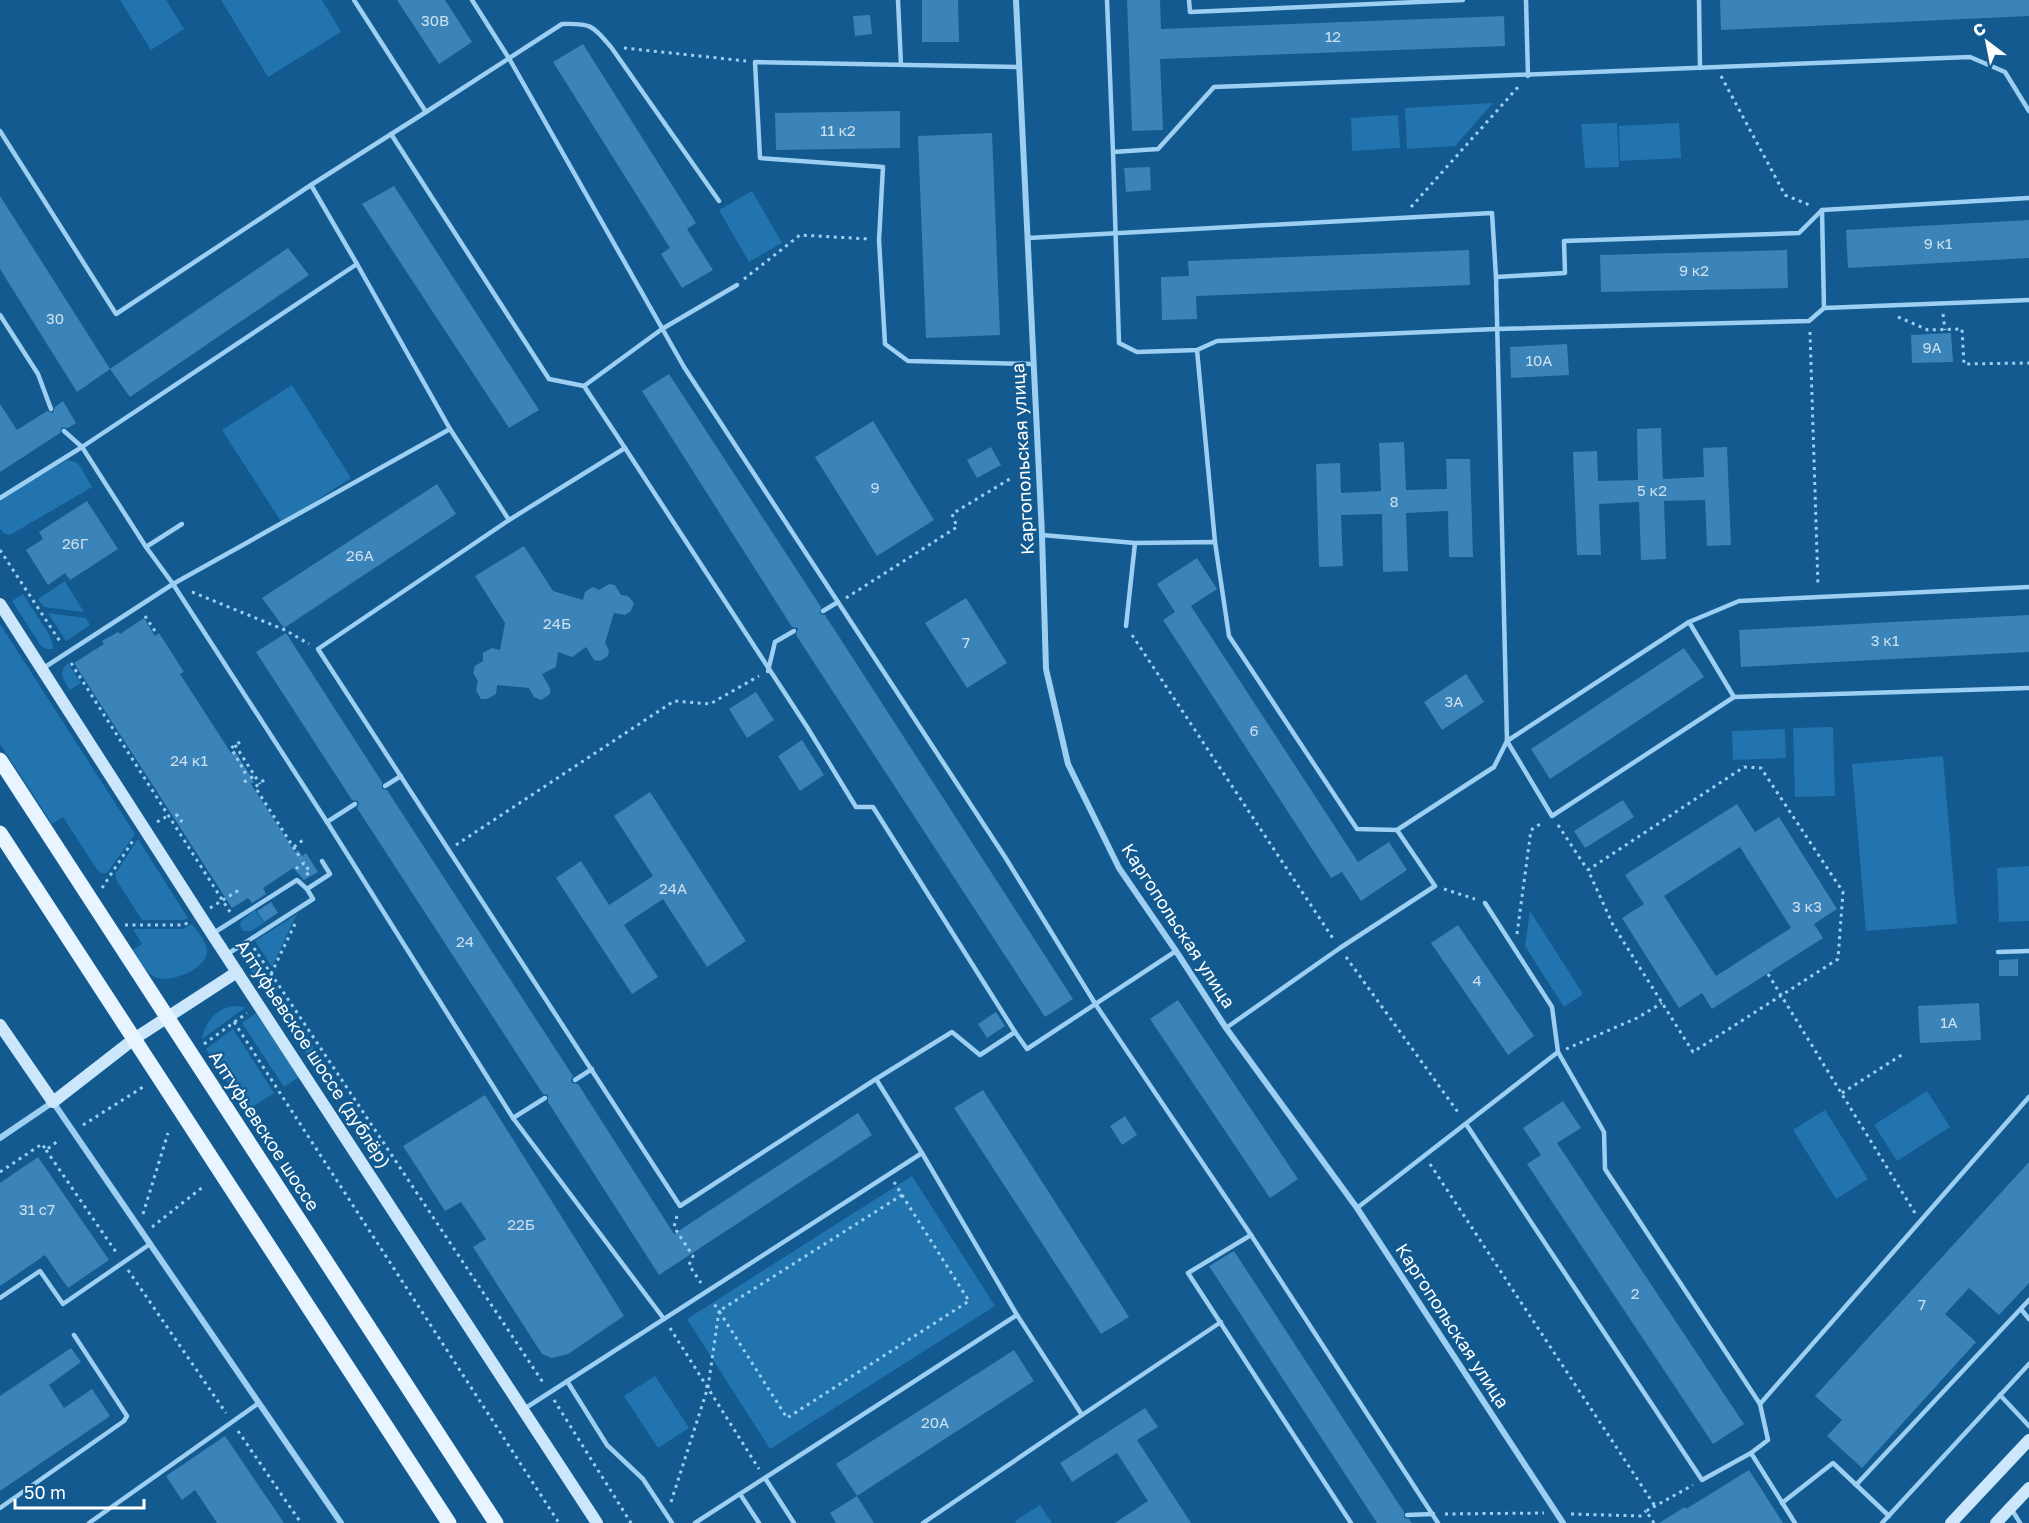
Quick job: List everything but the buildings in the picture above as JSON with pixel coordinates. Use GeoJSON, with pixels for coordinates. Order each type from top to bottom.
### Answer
{"type":"FeatureCollection","features":[{"type":"Feature","properties":{"kind":"main road","name":"Алтуфьевское шоссе (дублёр)"},"geometry":{"type":"LineString","coordinates":[[0,604],[212,934],[597,1523]]}},
{"type":"Feature","properties":{"kind":"main road","name":"Алтуфьевское шоссе"},"geometry":{"type":"LineString","coordinates":[[0,760],[496,1523]]}},
{"type":"Feature","properties":{"kind":"main road"},"geometry":{"type":"LineString","coordinates":[[0,833],[449,1523]]}},
{"type":"Feature","properties":{"kind":"main road"},"geometry":{"type":"LineString","coordinates":[[0,1025],[53,1102],[134,1039],[237,972]]}},
{"type":"Feature","properties":{"kind":"main road"},"geometry":{"type":"LineString","coordinates":[[1951,1523],[2029,1440]]}},
{"type":"Feature","properties":{"kind":"main road"},"geometry":{"type":"LineString","coordinates":[[1996,1523],[2029,1488]]}},
{"type":"Feature","properties":{"kind":"street","name":"Каргопольская улица"},"geometry":{"type":"LineString","coordinates":[[1016,0],[1042,536],[1046,669],[1068,764],[1119,868],[1226,1028],[1357,1208],[1563,1523]]}},
{"type":"Feature","properties":{"kind":"street"},"geometry":{"type":"LineString","coordinates":[[0,1138],[53,1102],[341,1523]]}},
{"type":"Feature","properties":{"kind":"lane"},"geometry":{"type":"LineString","coordinates":[[354,0],[426,112]]}},
{"type":"Feature","properties":{"kind":"lane"},"geometry":{"type":"LineString","coordinates":[[472,0],[510,60],[684,367],[1005,857],[1096,1005],[1251,1235],[1438,1523]]}},
{"type":"Feature","properties":{"kind":"lane"},"geometry":{"type":"LineString","coordinates":[[898,0],[901,65]]}},
{"type":"Feature","properties":{"kind":"lane"},"geometry":{"type":"LineString","coordinates":[[1107,0],[1117,233],[1119,343],[1137,352],[1197,350],[1217,341],[1496,329],[1809,321],[1824,308],[2029,300]]}},
{"type":"Feature","properties":{"kind":"lane"},"geometry":{"type":"LineString","coordinates":[[1189,0],[1190,12],[1463,0]]}},
{"type":"Feature","properties":{"kind":"lane"},"geometry":{"type":"LineString","coordinates":[[1526,0],[1528,76]]}},
{"type":"Feature","properties":{"kind":"lane"},"geometry":{"type":"LineString","coordinates":[[1699,0],[1700,68]]}},
{"type":"Feature","properties":{"kind":"lane"},"geometry":{"type":"LineString","coordinates":[[0,131],[116,314],[311,185],[510,60],[562,24],[585,24],[596,30],[611,47],[719,201]]}},
{"type":"Feature","properties":{"kind":"lane"},"geometry":{"type":"LineString","coordinates":[[1113,152],[1158,149],[1214,87],[1970,57],[2005,72],[2029,111]]}},
{"type":"Feature","properties":{"kind":"lane"},"geometry":{"type":"LineString","coordinates":[[1019,67],[755,62],[760,158],[883,167],[879,240],[885,344],[908,361],[1033,364]]}},
{"type":"Feature","properties":{"kind":"lane"},"geometry":{"type":"LineString","coordinates":[[392,134],[549,379],[584,386],[768,671],[807,727],[856,807],[873,807],[1028,1049],[1176,951]]}},
{"type":"Feature","properties":{"kind":"lane"},"geometry":{"type":"LineString","coordinates":[[311,185],[450,429],[509,520]]}},
{"type":"Feature","properties":{"kind":"lane"},"geometry":{"type":"LineString","coordinates":[[1496,278],[1565,273],[1564,241],[1799,234],[1822,210],[2029,198]]}},
{"type":"Feature","properties":{"kind":"lane"},"geometry":{"type":"LineString","coordinates":[[1822,210],[1824,308]]}},
{"type":"Feature","properties":{"kind":"lane"},"geometry":{"type":"LineString","coordinates":[[1028,238],[1492,213],[1496,278],[1507,741],[1494,767],[1397,830],[1357,829],[1230,636],[1215,542],[1197,350]]}},
{"type":"Feature","properties":{"kind":"lane"},"geometry":{"type":"LineString","coordinates":[[0,498],[357,264]]}},
{"type":"Feature","properties":{"kind":"lane"},"geometry":{"type":"LineString","coordinates":[[584,386],[662,329],[737,285]]}},
{"type":"Feature","properties":{"kind":"lane"},"geometry":{"type":"LineString","coordinates":[[0,315],[38,374],[51,409]]}},
{"type":"Feature","properties":{"kind":"lane"},"geometry":{"type":"LineString","coordinates":[[42,669],[173,584],[450,429]]}},
{"type":"Feature","properties":{"kind":"lane"},"geometry":{"type":"LineString","coordinates":[[64,430],[81,447],[173,584],[327,822],[513,1118],[664,1319]]}},
{"type":"Feature","properties":{"kind":"lane"},"geometry":{"type":"LineString","coordinates":[[625,448],[509,520],[318,649],[680,1206],[952,1032],[980,1055],[1016,1032]]}},
{"type":"Feature","properties":{"kind":"lane"},"geometry":{"type":"LineString","coordinates":[[146,547],[182,524]]}},
{"type":"Feature","properties":{"kind":"lane"},"geometry":{"type":"LineString","coordinates":[[1042,536],[1136,543],[1215,542]]}},
{"type":"Feature","properties":{"kind":"lane"},"geometry":{"type":"LineString","coordinates":[[1126,626],[1136,543]]}},
{"type":"Feature","properties":{"kind":"lane"},"geometry":{"type":"LineString","coordinates":[[1507,741],[1689,622],[1739,601],[2029,587]]}},
{"type":"Feature","properties":{"kind":"lane"},"geometry":{"type":"LineString","coordinates":[[823,611],[838,602]]}},
{"type":"Feature","properties":{"kind":"lane"},"geometry":{"type":"LineString","coordinates":[[1689,622],[1734,697]]}},
{"type":"Feature","properties":{"kind":"lane"},"geometry":{"type":"LineString","coordinates":[[768,671],[775,642],[794,631]]}},
{"type":"Feature","properties":{"kind":"lane"},"geometry":{"type":"LineString","coordinates":[[1507,741],[1552,816],[1734,697],[2029,688]]}},
{"type":"Feature","properties":{"kind":"lane"},"geometry":{"type":"LineString","coordinates":[[385,786],[401,776]]}},
{"type":"Feature","properties":{"kind":"lane"},"geometry":{"type":"LineString","coordinates":[[327,822],[355,804]]}},
{"type":"Feature","properties":{"kind":"lane"},"geometry":{"type":"LineString","coordinates":[[1226,1028],[1435,885],[1397,830]]}},
{"type":"Feature","properties":{"kind":"lane"},"geometry":{"type":"LineString","coordinates":[[306,889],[330,874],[322,861]]}},
{"type":"Feature","properties":{"kind":"lane"},"geometry":{"type":"LineString","coordinates":[[212,934],[297,880],[313,899],[226,955]]}},
{"type":"Feature","properties":{"kind":"lane"},"geometry":{"type":"LineString","coordinates":[[1466,1124],[1702,1480],[1751,1453],[1768,1440],[1760,1404],[1605,1169],[1604,1132],[1558,1052],[1552,1007],[1485,903]]}},
{"type":"Feature","properties":{"kind":"lane"},"geometry":{"type":"LineString","coordinates":[[1998,952],[2029,951]]}},
{"type":"Feature","properties":{"kind":"lane"},"geometry":{"type":"LineString","coordinates":[[1357,1208],[1558,1052]]}},
{"type":"Feature","properties":{"kind":"lane"},"geometry":{"type":"LineString","coordinates":[[575,1080],[592,1069]]}},
{"type":"Feature","properties":{"kind":"lane"},"geometry":{"type":"LineString","coordinates":[[876,1079],[1017,1315],[1082,1415]]}},
{"type":"Feature","properties":{"kind":"lane"},"geometry":{"type":"LineString","coordinates":[[1760,1404],[2029,1097]]}},
{"type":"Feature","properties":{"kind":"lane"},"geometry":{"type":"LineString","coordinates":[[513,1118],[545,1098]]}},
{"type":"Feature","properties":{"kind":"lane"},"geometry":{"type":"LineString","coordinates":[[524,1409],[922,1153]]}},
{"type":"Feature","properties":{"kind":"lane"},"geometry":{"type":"LineString","coordinates":[[1251,1235],[1188,1273],[1351,1523]]}},
{"type":"Feature","properties":{"kind":"lane"},"geometry":{"type":"LineString","coordinates":[[0,1298],[40,1271],[63,1304],[150,1244]]}},
{"type":"Feature","properties":{"kind":"lane"},"geometry":{"type":"LineString","coordinates":[[1856,1485],[2029,1300]]}},
{"type":"Feature","properties":{"kind":"lane"},"geometry":{"type":"LineString","coordinates":[[2021,1309],[2029,1319]]}},
{"type":"Feature","properties":{"kind":"lane"},"geometry":{"type":"LineString","coordinates":[[695,1523],[1017,1315]]}},
{"type":"Feature","properties":{"kind":"lane"},"geometry":{"type":"LineString","coordinates":[[923,1523],[1221,1322]]}},
{"type":"Feature","properties":{"kind":"lane"},"geometry":{"type":"LineString","coordinates":[[0,1508],[124,1421],[127,1416],[74,1335]]}},
{"type":"Feature","properties":{"kind":"lane"},"geometry":{"type":"LineString","coordinates":[[1881,1523],[2029,1364]]}},
{"type":"Feature","properties":{"kind":"lane"},"geometry":{"type":"LineString","coordinates":[[567,1382],[607,1446],[643,1479],[672,1523]]}},
{"type":"Feature","properties":{"kind":"lane"},"geometry":{"type":"LineString","coordinates":[[2000,1395],[2029,1426]]}},
{"type":"Feature","properties":{"kind":"lane"},"geometry":{"type":"LineString","coordinates":[[89,1523],[259,1403]]}},
{"type":"Feature","properties":{"kind":"lane"},"geometry":{"type":"LineString","coordinates":[[1751,1453],[1795,1523]]}},
{"type":"Feature","properties":{"kind":"lane"},"geometry":{"type":"LineString","coordinates":[[1782,1503],[1833,1463],[1889,1516]]}},
{"type":"Feature","properties":{"kind":"lane"},"geometry":{"type":"LineString","coordinates":[[765,1478],[794,1523]]}},
{"type":"Feature","properties":{"kind":"lane"},"geometry":{"type":"LineString","coordinates":[[740,1494],[759,1523]]}},
{"type":"Feature","properties":{"kind":"lane"},"geometry":{"type":"LineString","coordinates":[[2010,1508],[2020,1523]]}},
{"type":"Feature","properties":{"kind":"lane"},"geometry":{"type":"LineString","coordinates":[[1407,1515],[1433,1514]]}},
{"type":"Feature","properties":{"kind":"path"},"geometry":{"type":"LineString","coordinates":[[611,47],[755,62]]}},
{"type":"Feature","properties":{"kind":"path"},"geometry":{"type":"LineString","coordinates":[[1716,67],[1785,195],[1822,210]]}},
{"type":"Feature","properties":{"kind":"path"},"geometry":{"type":"LineString","coordinates":[[1401,218],[1528,76]]}},
{"type":"Feature","properties":{"kind":"path"},"geometry":{"type":"LineString","coordinates":[[737,285],[800,235],[879,240]]}},
{"type":"Feature","properties":{"kind":"path"},"geometry":{"type":"LineString","coordinates":[[1942,303],[1945,330]]}},
{"type":"Feature","properties":{"kind":"path"},"geometry":{"type":"LineString","coordinates":[[1875,306],[1928,330],[1962,329],[1964,364],[2029,363]]}},
{"type":"Feature","properties":{"kind":"path"},"geometry":{"type":"LineString","coordinates":[[1809,321],[1818,597]]}},
{"type":"Feature","properties":{"kind":"path"},"geometry":{"type":"LineString","coordinates":[[838,602],[957,527],[952,514],[1013,477]]}},
{"type":"Feature","properties":{"kind":"path"},"geometry":{"type":"LineString","coordinates":[[0,550],[234,919]]}},
{"type":"Feature","properties":{"kind":"path"},"geometry":{"type":"LineString","coordinates":[[173,584],[285,630],[318,649]]}},
{"type":"Feature","properties":{"kind":"path"},"geometry":{"type":"LineString","coordinates":[[146,616],[157,634]]}},
{"type":"Feature","properties":{"kind":"path"},"geometry":{"type":"LineString","coordinates":[[1126,626],[1340,948],[1466,1124]]}},
{"type":"Feature","properties":{"kind":"path"},"geometry":{"type":"LineString","coordinates":[[449,850],[674,701],[710,704],[768,671]]}},
{"type":"Feature","properties":{"kind":"path"},"geometry":{"type":"LineString","coordinates":[[240,742],[231,748],[246,772],[240,774],[244,782],[254,776]]}},
{"type":"Feature","properties":{"kind":"path"},"geometry":{"type":"LineString","coordinates":[[235,746],[260,783]]}},
{"type":"Feature","properties":{"kind":"path"},"geometry":{"type":"LineString","coordinates":[[1515,948],[1531,830],[1552,816],[1588,870],[1613,925],[1693,1052],[1838,959],[1843,892],[1761,768],[1744,767],[1588,870]]}},
{"type":"Feature","properties":{"kind":"path"},"geometry":{"type":"LineString","coordinates":[[264,780],[255,787],[300,860]]}},
{"type":"Feature","properties":{"kind":"path"},"geometry":{"type":"LineString","coordinates":[[176,814],[183,822],[176,826]]}},
{"type":"Feature","properties":{"kind":"path"},"geometry":{"type":"LineString","coordinates":[[101,890],[136,836],[169,815]]}},
{"type":"Feature","properties":{"kind":"path"},"geometry":{"type":"LineString","coordinates":[[294,847],[303,840]]}},
{"type":"Feature","properties":{"kind":"path"},"geometry":{"type":"LineString","coordinates":[[296,867],[303,865]]}},
{"type":"Feature","properties":{"kind":"path"},"geometry":{"type":"LineString","coordinates":[[1435,885],[1485,903]]}},
{"type":"Feature","properties":{"kind":"path"},"geometry":{"type":"LineString","coordinates":[[271,974],[305,904]]}},
{"type":"Feature","properties":{"kind":"path"},"geometry":{"type":"LineString","coordinates":[[249,940],[549,1392],[631,1523]]}},
{"type":"Feature","properties":{"kind":"path"},"geometry":{"type":"LineString","coordinates":[[1768,974],[1921,1222]]}},
{"type":"Feature","properties":{"kind":"path"},"geometry":{"type":"LineString","coordinates":[[268,996],[278,986]]}},
{"type":"Feature","properties":{"kind":"path"},"geometry":{"type":"LineString","coordinates":[[1558,1052],[1637,1018],[1662,1003]]}},
{"type":"Feature","properties":{"kind":"path"},"geometry":{"type":"LineString","coordinates":[[204,1045],[251,1010]]}},
{"type":"Feature","properties":{"kind":"path"},"geometry":{"type":"LineString","coordinates":[[234,1022],[559,1523]]}},
{"type":"Feature","properties":{"kind":"path"},"geometry":{"type":"LineString","coordinates":[[1841,1094],[1903,1054]]}},
{"type":"Feature","properties":{"kind":"path"},"geometry":{"type":"LineString","coordinates":[[83,1125],[143,1086]]}},
{"type":"Feature","properties":{"kind":"path"},"geometry":{"type":"LineString","coordinates":[[138,1227],[168,1133]]}},
{"type":"Feature","properties":{"kind":"path"},"geometry":{"type":"LineString","coordinates":[[46,1150],[58,1141]]}},
{"type":"Feature","properties":{"kind":"path"},"geometry":{"type":"LineString","coordinates":[[0,1173],[42,1144],[301,1523]]}},
{"type":"Feature","properties":{"kind":"path"},"geometry":{"type":"LineString","coordinates":[[1425,1155],[1654,1506]]}},
{"type":"Feature","properties":{"kind":"path"},"geometry":{"type":"LineString","coordinates":[[680,1206],[674,1227],[693,1256],[689,1265],[787,1418],[969,1301],[889,1174]]}},
{"type":"Feature","properties":{"kind":"path"},"geometry":{"type":"LineString","coordinates":[[143,1233],[204,1186]]}},
{"type":"Feature","properties":{"kind":"path"},"geometry":{"type":"LineString","coordinates":[[667,1515],[708,1387],[719,1311],[902,1195]]}},
{"type":"Feature","properties":{"kind":"path"},"geometry":{"type":"LineString","coordinates":[[664,1319],[765,1478]]}},
{"type":"Feature","properties":{"kind":"path"},"geometry":{"type":"LineString","coordinates":[[1433,1514],[1556,1513],[1640,1516],[1702,1480]]}},
{"type":"Feature","properties":{"kind":"path"},"geometry":{"type":"LineString","coordinates":[[1646,1511],[1654,1523]]}},
{"type":"Feature","properties":{"kind":"shaded area"},"geometry":{"type":"Polygon","coordinates":[[[120,0],[166,0],[184,29],[151,50],[120,0]]]}},
{"type":"Feature","properties":{"kind":"shaded area"},"geometry":{"type":"Polygon","coordinates":[[[221,0],[322,0],[341,32],[268,77],[221,0]]]}},
{"type":"Feature","properties":{"kind":"shaded area"},"geometry":{"type":"Polygon","coordinates":[[[1493,103],[1455,146],[1407,149],[1405,108],[1493,103]]]}},
{"type":"Feature","properties":{"kind":"shaded area"},"geometry":{"type":"Polygon","coordinates":[[[1398,115],[1400,148],[1352,151],[1351,118],[1398,115]]]}},
{"type":"Feature","properties":{"kind":"shaded area"},"geometry":{"type":"Polygon","coordinates":[[[1617,123],[1619,167],[1585,168],[1581,124],[1617,123]]]}},
{"type":"Feature","properties":{"kind":"shaded area"},"geometry":{"type":"Polygon","coordinates":[[[1679,123],[1681,158],[1620,161],[1619,126],[1679,123]]]}},
{"type":"Feature","properties":{"kind":"shaded area"},"geometry":{"type":"Polygon","coordinates":[[[752,191],[782,243],[749,262],[719,210],[752,191]]]}},
{"type":"Feature","properties":{"kind":"shaded area"},"geometry":{"type":"Polygon","coordinates":[[[292,385],[351,478],[282,523],[222,430],[292,385]]]}},
{"type":"Feature","properties":{"kind":"shaded area"},"geometry":{"type":"Polygon","coordinates":[[[67,460],[78,463],[92,487],[10,535],[5,534],[0,529],[0,500],[67,460]]]}},
{"type":"Feature","properties":{"kind":"shaded area"},"geometry":{"type":"Polygon","coordinates":[[[65,581],[84,612],[44,607],[38,599],[65,581]]]}},
{"type":"Feature","properties":{"kind":"shaded area"},"geometry":{"type":"Polygon","coordinates":[[[23,594],[50,636],[54,649],[41,646],[12,601],[23,594]]]}},
{"type":"Feature","properties":{"kind":"shaded area"},"geometry":{"type":"Polygon","coordinates":[[[48,613],[86,618],[90,625],[66,641],[48,613]]]}},
{"type":"Feature","properties":{"kind":"shaded area"},"geometry":{"type":"Polygon","coordinates":[[[0,624],[135,834],[107,873],[98,871],[63,817],[52,824],[0,744],[0,624]]]}},
{"type":"Feature","properties":{"kind":"shaded area"},"geometry":{"type":"Polygon","coordinates":[[[68,663],[81,683],[70,690],[62,673],[68,663]]]}},
{"type":"Feature","properties":{"kind":"shaded area"},"geometry":{"type":"Polygon","coordinates":[[[1833,727],[1835,796],[1795,797],[1793,728],[1833,727]]]}},
{"type":"Feature","properties":{"kind":"shaded area"},"geometry":{"type":"Polygon","coordinates":[[[1785,729],[1786,758],[1733,760],[1732,731],[1785,729]]]}},
{"type":"Feature","properties":{"kind":"shaded area"},"geometry":{"type":"Polygon","coordinates":[[[1943,756],[1957,924],[1866,931],[1852,764],[1943,756]]]}},
{"type":"Feature","properties":{"kind":"shaded area"},"geometry":{"type":"Polygon","coordinates":[[[138,839],[188,918],[184,920],[142,920],[117,881],[115,874],[138,839]]]}},
{"type":"Feature","properties":{"kind":"shaded area"},"geometry":{"type":"Polygon","coordinates":[[[2029,866],[2029,921],[1999,922],[1997,868],[2029,866]]]}},
{"type":"Feature","properties":{"kind":"shaded area"},"geometry":{"type":"Polygon","coordinates":[[[255,910],[264,923],[251,931],[243,931],[240,926],[241,921],[255,910]]]}},
{"type":"Feature","properties":{"kind":"shaded area"},"geometry":{"type":"Polygon","coordinates":[[[1530,911],[1583,994],[1564,1007],[1525,946],[1530,911]]]}},
{"type":"Feature","properties":{"kind":"shaded area"},"geometry":{"type":"Polygon","coordinates":[[[297,914],[272,967],[255,941],[297,914]]]}},
{"type":"Feature","properties":{"kind":"shaded area"},"geometry":{"type":"Polygon","coordinates":[[[192,924],[207,948],[205,959],[200,965],[185,974],[167,979],[150,974],[133,950],[142,944],[133,929],[183,929],[192,924]]]}},
{"type":"Feature","properties":{"kind":"shaded area"},"geometry":{"type":"Polygon","coordinates":[[[250,949],[267,976],[267,981],[262,988],[247,964],[250,949]]]}},
{"type":"Feature","properties":{"kind":"shaded area"},"geometry":{"type":"Polygon","coordinates":[[[233,1006],[246,1007],[202,1039],[212,1017],[221,1010],[233,1006]]]}},
{"type":"Feature","properties":{"kind":"shaded area"},"geometry":{"type":"Polygon","coordinates":[[[289,1009],[321,1059],[313,1064],[280,1014],[289,1009]]]}},
{"type":"Feature","properties":{"kind":"shaded area"},"geometry":{"type":"Polygon","coordinates":[[[256,1013],[299,1077],[284,1087],[242,1023],[256,1013]]]}},
{"type":"Feature","properties":{"kind":"shaded area"},"geometry":{"type":"Polygon","coordinates":[[[233,1029],[274,1093],[246,1111],[206,1049],[233,1029]]]}},
{"type":"Feature","properties":{"kind":"shaded area"},"geometry":{"type":"Polygon","coordinates":[[[1927,1091],[1950,1127],[1897,1161],[1874,1125],[1927,1091]]]}},
{"type":"Feature","properties":{"kind":"shaded area"},"geometry":{"type":"Polygon","coordinates":[[[1825,1110],[1868,1179],[1836,1199],[1793,1130],[1825,1110]]]}},
{"type":"Feature","properties":{"kind":"shaded area"},"geometry":{"type":"Polygon","coordinates":[[[912,1176],[995,1306],[770,1449],[687,1319],[912,1176]]]}},
{"type":"Feature","properties":{"kind":"shaded area"},"geometry":{"type":"Polygon","coordinates":[[[655,1376],[689,1428],[658,1448],[624,1396],[655,1376]]]}},
{"type":"Feature","properties":{"kind":"shaded area"},"geometry":{"type":"Polygon","coordinates":[[[1040,1505],[1052,1523],[1016,1523],[1015,1521],[1040,1505]]]}}]}
